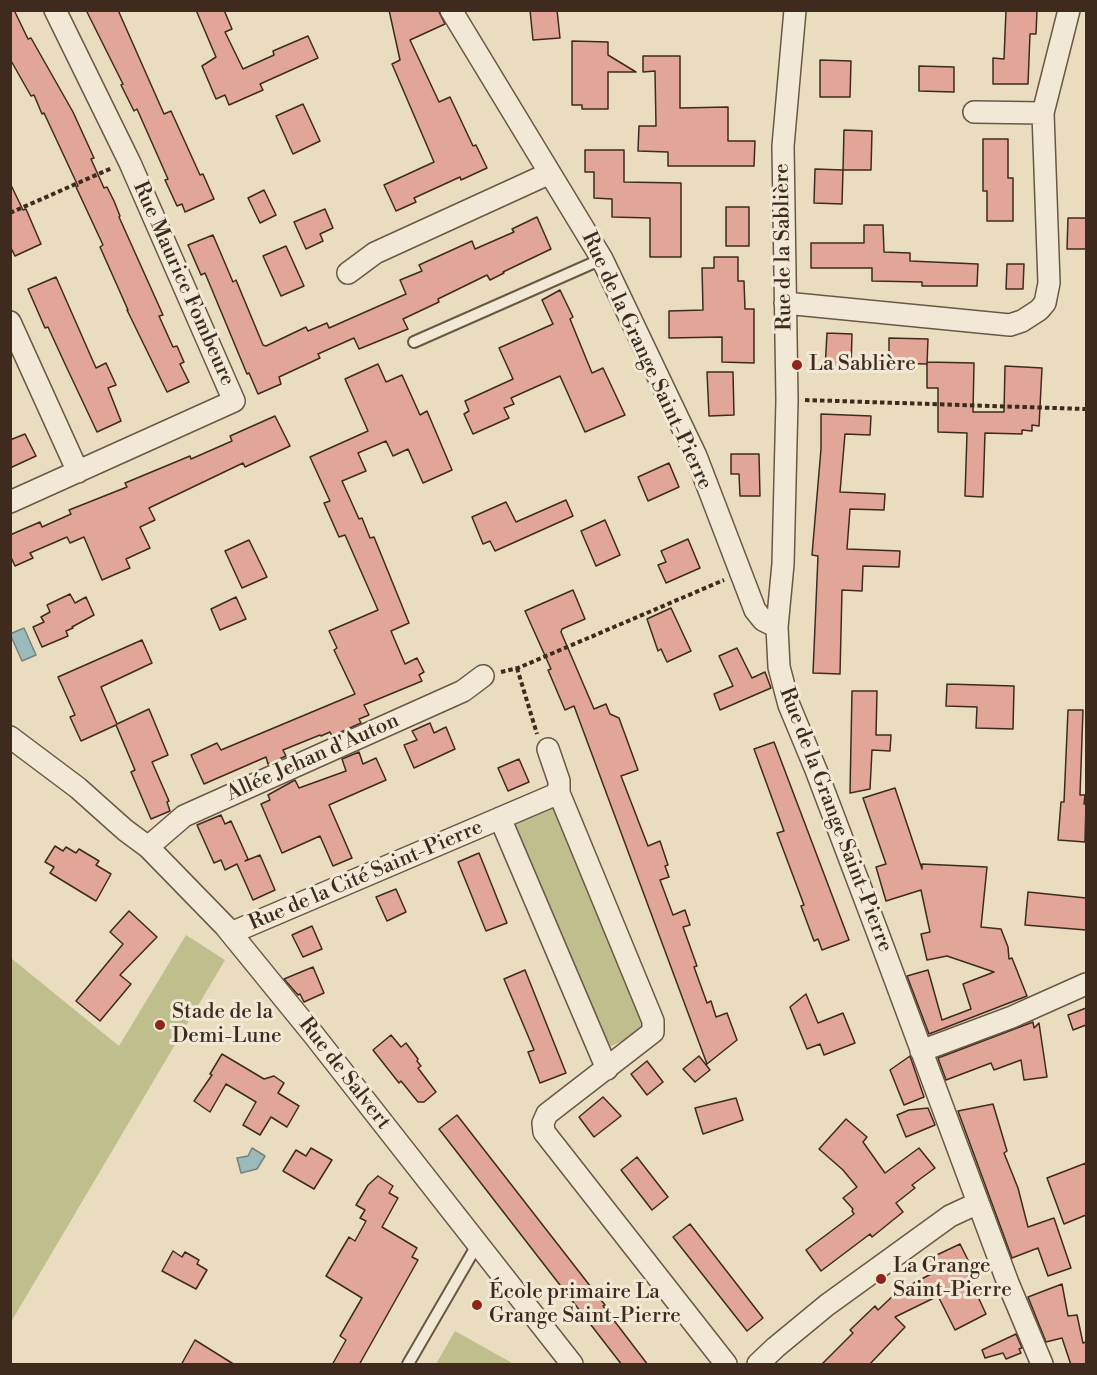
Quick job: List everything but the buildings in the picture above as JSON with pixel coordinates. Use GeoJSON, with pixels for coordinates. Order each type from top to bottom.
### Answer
{"type":"FeatureCollection","features":[{"type":"Feature","properties":{"kind":"street","name":"Rue Maurice Fombeure"},"geometry":{"type":"LineString","coordinates":[[10,502],[234,401],[130,163],[55,10]]}},
{"type":"Feature","properties":{"kind":"street","name":"Rue de la Grange Saint-Pierre"},"geometry":{"type":"LineString","coordinates":[[451,10],[602,259],[696,456],[739,573],[759,616],[777,627],[779,667],[789,705],[878,931],[978,1203],[1042,1365]]}},
{"type":"Feature","properties":{"kind":"street","name":"Rue de la Sablière"},"geometry":{"type":"LineString","coordinates":[[777,627],[783,564],[787,400],[783,146],[795,10]]}},
{"type":"Feature","properties":{"kind":"street"},"geometry":{"type":"LineString","coordinates":[[784,303],[1010,325],[1031,316],[1045,303],[1049,291],[1043,112],[1069,10]]}},
{"type":"Feature","properties":{"kind":"street"},"geometry":{"type":"LineString","coordinates":[[974,112],[1043,112]]}},
{"type":"Feature","properties":{"kind":"street"},"geometry":{"type":"LineString","coordinates":[[348,273],[375,253],[550,173]]}},
{"type":"Feature","properties":{"kind":"street"},"geometry":{"type":"LineString","coordinates":[[10,322],[78,472]]}},
{"type":"Feature","properties":{"kind":"street","name":"Allée Jehan d'Auton"},"geometry":{"type":"LineString","coordinates":[[148,847],[184,816],[463,691],[483,676]]}},
{"type":"Feature","properties":{"kind":"street","name":"Rue de Salvert"},"geometry":{"type":"LineString","coordinates":[[10,737],[78,788],[125,830],[148,847],[231,933],[572,1365]]}},
{"type":"Feature","properties":{"kind":"street"},"geometry":{"type":"LineString","coordinates":[[548,749],[559,781],[560,794],[654,1022],[653,1032],[547,1114],[543,1123],[544,1132],[726,1365]]}},
{"type":"Feature","properties":{"kind":"street","name":"Rue de la Cité Saint-Pierre"},"geometry":{"type":"LineString","coordinates":[[231,933],[560,794]]}},
{"type":"Feature","properties":{"kind":"street","name":"Rue de la Cité Saint-Pierre"},"geometry":{"type":"LineString","coordinates":[[500,818],[607,1069]]}},
{"type":"Feature","properties":{"kind":"street"},"geometry":{"type":"LineString","coordinates":[[921,1052],[1012,1017],[1086,984]]}},
{"type":"Feature","properties":{"kind":"street"},"geometry":{"type":"LineString","coordinates":[[758,1365],[827,1305],[950,1216],[978,1203]]}},
{"type":"Feature","properties":{"kind":"lane"},"geometry":{"type":"LineString","coordinates":[[414,342],[602,259]]}},
{"type":"Feature","properties":{"kind":"lane"},"geometry":{"type":"LineString","coordinates":[[408,1365],[477,1245]]}},
{"type":"Feature","properties":{"kind":"path"},"geometry":{"type":"LineString","coordinates":[[10,213],[110,169],[130,163]]}},
{"type":"Feature","properties":{"kind":"path"},"geometry":{"type":"LineString","coordinates":[[787,400],[1086,409]]}},
{"type":"Feature","properties":{"kind":"path"},"geometry":{"type":"LineString","coordinates":[[483,676],[517,668],[739,573]]}},
{"type":"Feature","properties":{"kind":"path"},"geometry":{"type":"LineString","coordinates":[[517,668],[540,746],[548,749]]}},
{"type":"Feature","properties":{"kind":"green space"},"geometry":{"type":"Polygon","coordinates":[[[558,803],[649,1029],[605,1049],[507,824],[558,803]]]}},
{"type":"Feature","properties":{"kind":"green space"},"geometry":{"type":"Polygon","coordinates":[[[186,935],[225,960],[11,1322],[11,958],[119,1046],[186,935]]]}},
{"type":"Feature","properties":{"kind":"green space"},"geometry":{"type":"Polygon","coordinates":[[[455,1331],[514,1364],[436,1364],[455,1331]]]}},
{"type":"Feature","properties":{"kind":"water"},"geometry":{"type":"Polygon","coordinates":[[[24,628],[36,655],[22,661],[10,634],[24,628]]]}},
{"type":"Feature","properties":{"kind":"water"},"geometry":{"type":"Polygon","coordinates":[[[252,1148],[265,1156],[257,1169],[241,1173],[237,1158],[248,1156],[252,1148]]]}},
{"type":"Feature","properties":{"kind":"place","name":"La Sablière"},"geometry":{"type":"Point","coordinates":[797,365]}},
{"type":"Feature","properties":{"kind":"place","name":"Stade de la Demi-Lune"},"geometry":{"type":"Point","coordinates":[160,1025]}},
{"type":"Feature","properties":{"kind":"place","name":"La Grange Saint-Pierre"},"geometry":{"type":"Point","coordinates":[881,1279]}},
{"type":"Feature","properties":{"kind":"place","name":"École primaire La Grange Saint-Pierre"},"geometry":{"type":"Point","coordinates":[477,1305]}}]}
